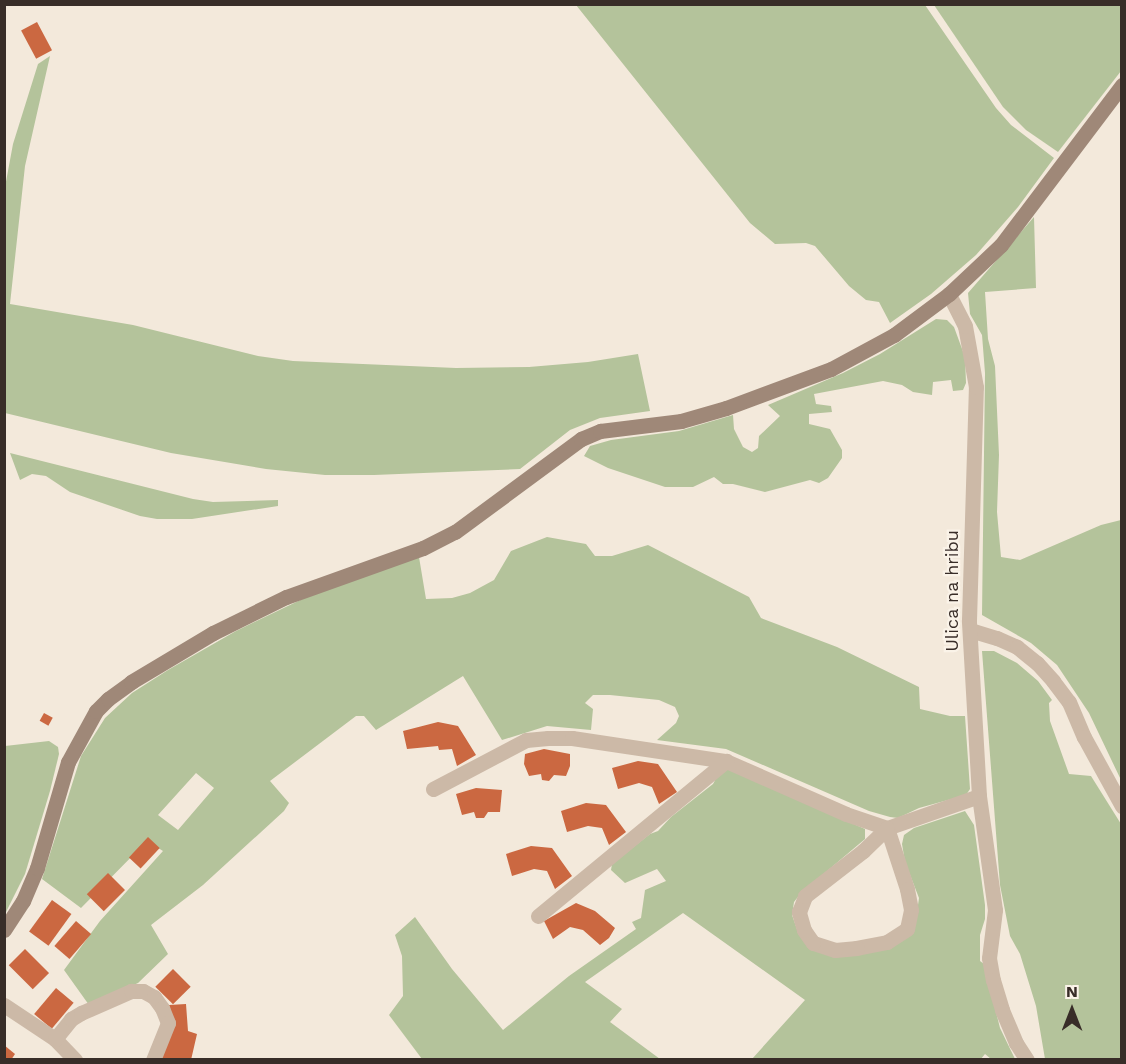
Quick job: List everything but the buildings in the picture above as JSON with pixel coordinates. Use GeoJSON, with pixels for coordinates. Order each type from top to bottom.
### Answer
{"type":"FeatureCollection","features":[{"type":"Feature","properties":{"kind":"street"},"geometry":{"type":"LineString","coordinates":[[4,930],[30,886],[68,762],[80,738],[96,711],[131,682],[213,633],[286,597],[423,548],[455,532],[581,440],[600,431],[623,426],[681,421],[821,373],[894,335],[949,294],[1001,245],[1122,85]]}},
{"type":"Feature","properties":{"kind":"street","name":"Ulica na hribu"},"geometry":{"type":"LineString","coordinates":[[949,294],[965,326],[976,387],[970,630],[979,796],[995,910],[989,958],[993,980],[1006,1021],[1027,1059]]}},
{"type":"Feature","properties":{"kind":"street"},"geometry":{"type":"LineString","coordinates":[[970,630],[1017,647],[1037,663],[1053,681],[1069,702],[1084,737],[1122,806]]}},
{"type":"Feature","properties":{"kind":"street"},"geometry":{"type":"LineString","coordinates":[[432,789],[526,740],[548,738],[594,741],[726,761],[846,814],[887,828]]}},
{"type":"Feature","properties":{"kind":"street"},"geometry":{"type":"LineString","coordinates":[[538,916],[726,761]]}},
{"type":"Feature","properties":{"kind":"street"},"geometry":{"type":"LineString","coordinates":[[887,828],[911,910],[907,929],[887,942],[857,948],[835,950],[813,943],[804,930],[799,912],[805,896],[887,828],[979,796]]}},
{"type":"Feature","properties":{"kind":"street"},"geometry":{"type":"LineString","coordinates":[[55,1039],[71,1019],[81,1013],[131,991],[143,991],[154,997],[162,1008],[168,1023],[153,1059]]}},
{"type":"Feature","properties":{"kind":"street"},"geometry":{"type":"LineString","coordinates":[[4,1005],[55,1039],[75,1059]]}},
{"type":"Feature","properties":{"kind":"green space"},"geometry":{"type":"Polygon","coordinates":[[[576,5],[925,5],[996,108],[1011,125],[1054,158],[1018,207],[976,255],[931,294],[890,323],[879,302],[866,300],[849,286],[815,246],[806,243],[775,244],[750,223],[576,5]]]}},
{"type":"Feature","properties":{"kind":"green space"},"geometry":{"type":"Polygon","coordinates":[[[934,5],[1121,5],[1121,71],[1058,152],[1026,130],[1003,107],[934,5]]]}},
{"type":"Feature","properties":{"kind":"green space"},"geometry":{"type":"Polygon","coordinates":[[[50,56],[25,166],[10,304],[133,325],[258,356],[293,361],[456,368],[529,367],[588,362],[638,354],[650,411],[600,418],[570,430],[520,469],[374,475],[325,475],[266,469],[171,453],[5,413],[5,187],[13,144],[38,64],[50,56]]]}},
{"type":"Feature","properties":{"kind":"green space"},"geometry":{"type":"Polygon","coordinates":[[[1034,217],[1036,288],[985,292],[988,339],[995,366],[999,455],[997,512],[1001,557],[1020,560],[1101,525],[1121,520],[1121,780],[1089,713],[1057,665],[1031,643],[982,615],[985,373],[982,335],[970,314],[968,293],[1034,217]]]}},
{"type":"Feature","properties":{"kind":"green space"},"geometry":{"type":"Polygon","coordinates":[[[936,319],[947,320],[954,327],[965,357],[966,383],[963,390],[953,391],[951,380],[933,382],[932,395],[913,392],[902,385],[883,381],[814,394],[816,404],[831,406],[832,412],[809,414],[809,424],[830,429],[842,450],[842,458],[828,478],[819,483],[810,480],[765,492],[733,484],[723,484],[714,477],[693,487],[665,487],[608,468],[584,456],[590,446],[611,440],[679,431],[733,415],[734,429],[743,447],[752,452],[758,448],[759,436],[780,416],[768,405],[843,373],[880,354],[936,319]]]}},
{"type":"Feature","properties":{"kind":"green space"},"geometry":{"type":"Polygon","coordinates":[[[10,453],[193,499],[213,502],[278,500],[278,506],[192,519],[157,519],[140,516],[70,492],[46,476],[32,474],[20,480],[10,453]]]}},
{"type":"Feature","properties":{"kind":"green space"},"geometry":{"type":"Polygon","coordinates":[[[547,537],[586,544],[595,556],[612,556],[648,545],[749,597],[761,618],[837,647],[919,687],[920,709],[950,716],[965,716],[970,789],[966,795],[919,808],[898,818],[869,811],[726,749],[657,740],[676,723],[679,716],[675,707],[659,700],[593,695],[585,703],[593,709],[591,730],[547,726],[502,740],[463,676],[376,730],[364,716],[356,716],[270,781],[289,803],[284,811],[203,885],[151,925],[168,954],[138,983],[89,1005],[64,970],[100,921],[163,851],[147,841],[81,908],[42,879],[81,756],[105,718],[132,693],[168,670],[236,631],[317,592],[419,557],[426,599],[452,598],[470,593],[494,580],[511,551],[547,537]],[[196,773],[158,815],[178,830],[214,788],[196,773]]]}},
{"type":"Feature","properties":{"kind":"green space"},"geometry":{"type":"Polygon","coordinates":[[[982,651],[994,651],[1017,663],[1038,681],[1052,700],[1049,703],[1050,721],[1069,774],[1091,776],[1121,824],[1121,1059],[1045,1059],[1036,1006],[1020,954],[1010,936],[1000,885],[982,651]]]}},
{"type":"Feature","properties":{"kind":"green space"},"geometry":{"type":"Polygon","coordinates":[[[49,741],[58,747],[59,754],[50,791],[25,874],[5,914],[5,746],[49,741]]]}},
{"type":"Feature","properties":{"kind":"green space"},"geometry":{"type":"Polygon","coordinates":[[[727,768],[865,829],[865,839],[801,893],[794,902],[792,915],[799,935],[863,953],[916,919],[919,898],[905,862],[902,844],[904,835],[914,828],[965,811],[974,825],[985,905],[985,919],[980,935],[980,961],[984,964],[1000,1028],[1015,1059],[991,1059],[985,1054],[980,1060],[752,1059],[805,1000],[683,913],[585,982],[622,1009],[610,1022],[660,1059],[422,1059],[389,1015],[403,996],[402,956],[395,935],[415,917],[452,969],[503,1030],[569,976],[636,929],[632,922],[641,918],[645,890],[666,881],[657,869],[625,883],[611,870],[612,864],[650,834],[658,831],[671,817],[713,784],[719,773],[727,768]]]}}]}
